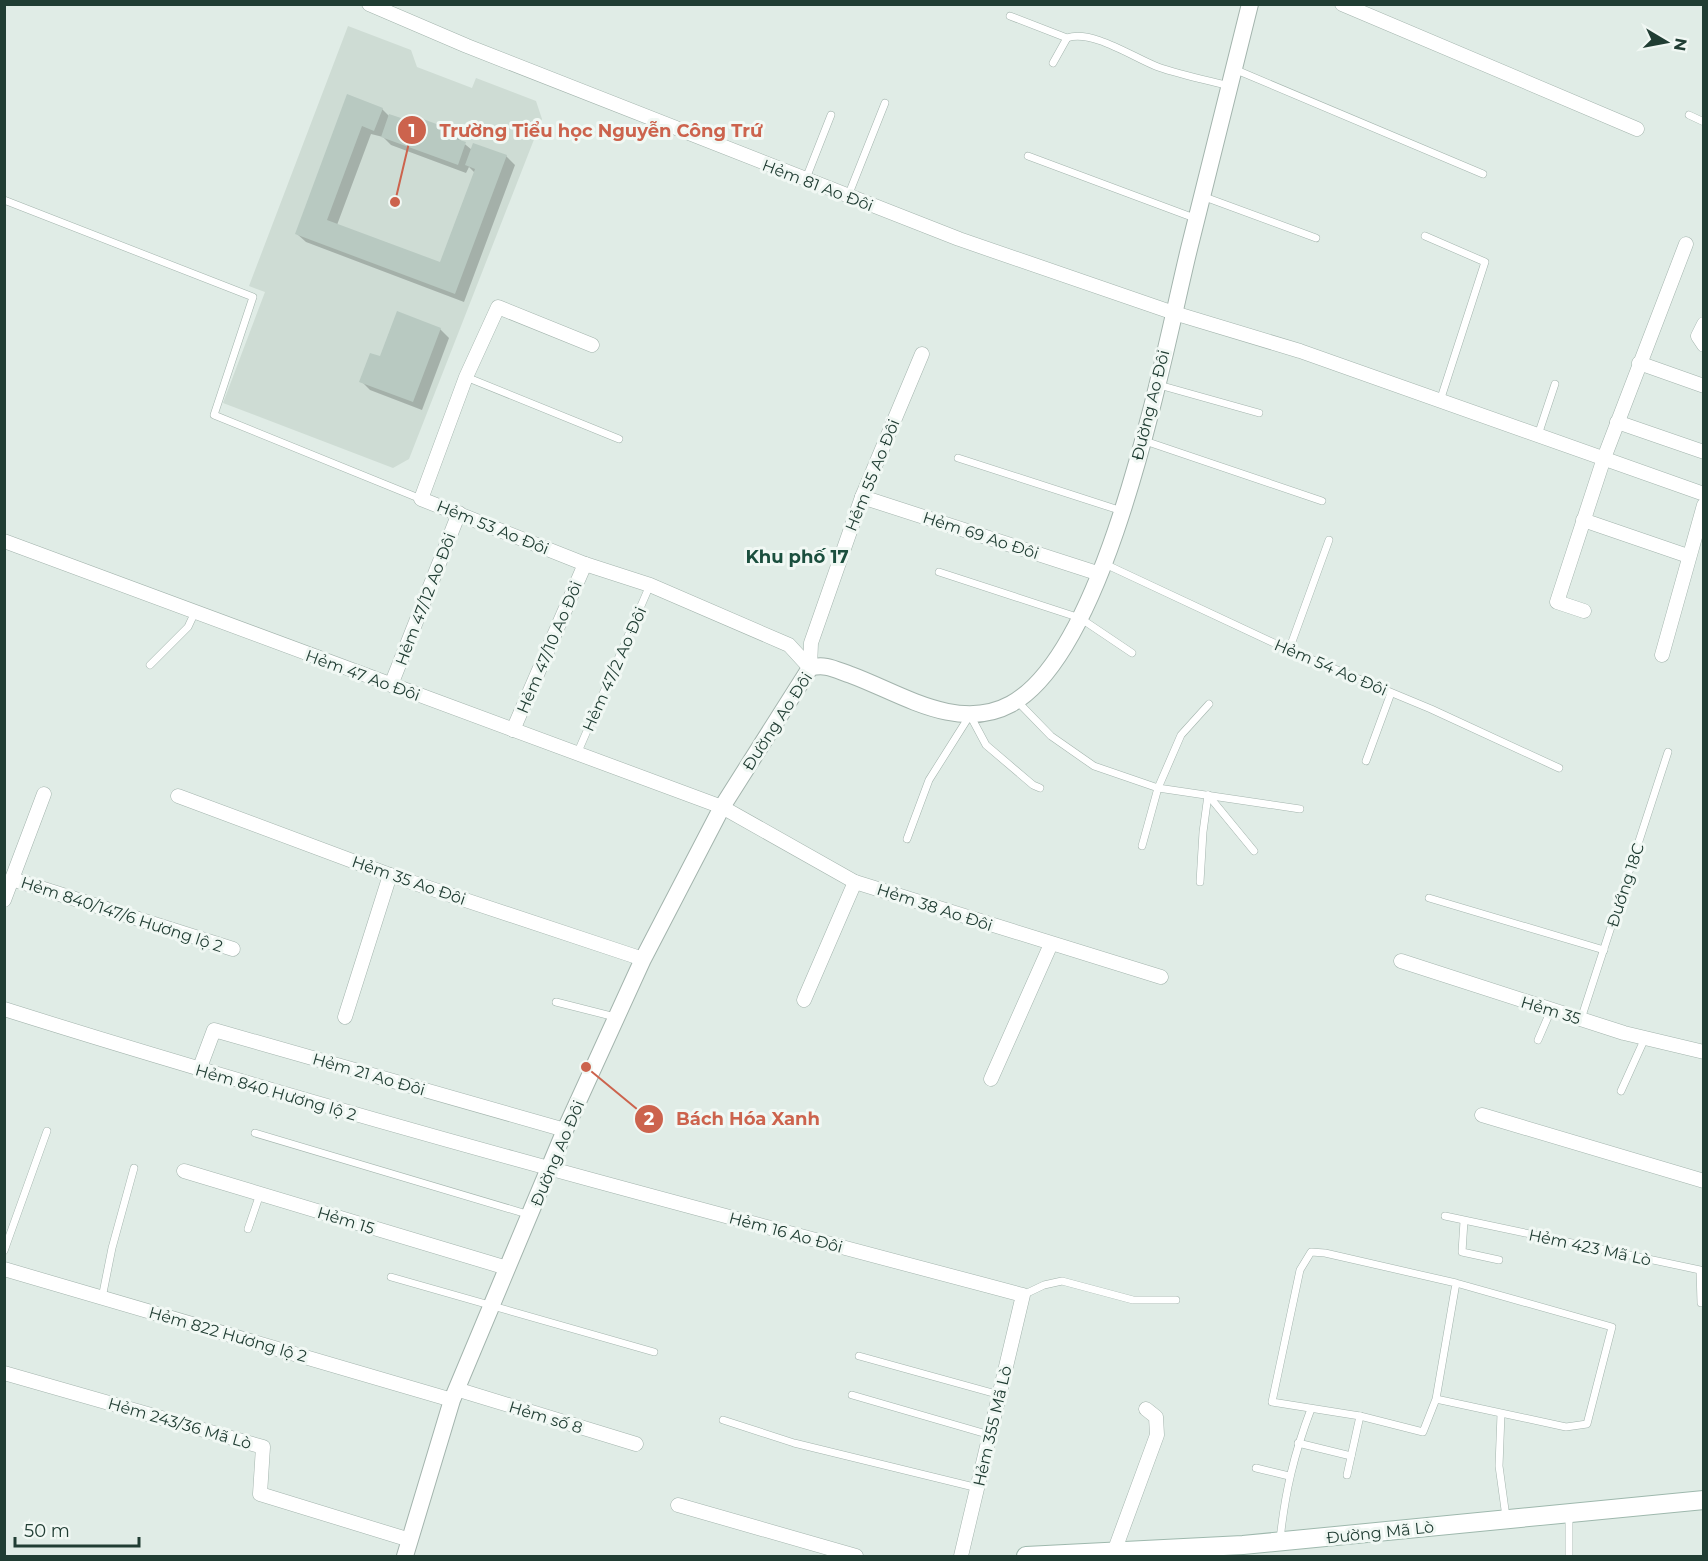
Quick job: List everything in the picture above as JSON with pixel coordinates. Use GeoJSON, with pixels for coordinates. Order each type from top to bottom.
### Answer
{"type":"FeatureCollection","features":[{"type":"Feature","properties":{"kind":"main road","name":"Đường Mã Lò"},"geometry":{"type":"LineString","coordinates":[[1026,1557],[1114,1551],[1241,1551],[1280,1541],[1704,1500]]}},
{"type":"Feature","properties":{"kind":"street","name":"Hẻm 81 Ao Đôi"},"geometry":{"type":"LineString","coordinates":[[369,4],[467,46],[805,181],[959,239],[1174,313],[1300,351],[1704,494]]}},
{"type":"Feature","properties":{"kind":"street","name":"Đường Ao Đôi"},"geometry":{"type":"LineString","coordinates":[[405,1557],[454,1394],[565,1130],[643,959],[722,807],[810,668],[821,664],[879,685],[927,707],[970,715],[1010,705],[1040,682],[1080,618],[1102,569],[1122,511],[1142,440],[1250,4]]}},
{"type":"Feature","properties":{"kind":"street"},"geometry":{"type":"LineString","coordinates":[[1342,4],[1637,129]]}},
{"type":"Feature","properties":{"kind":"street"},"geometry":{"type":"LineString","coordinates":[[1584,611],[1557,602],[1604,458],[1686,244]]}},
{"type":"Feature","properties":{"kind":"street","name":"Hẻm 53 Ao Đôi"},"geometry":{"type":"LineString","coordinates":[[592,345],[498,307],[466,377],[421,499],[585,564],[650,585],[789,645],[810,668]]}},
{"type":"Feature","properties":{"kind":"street"},"geometry":{"type":"LineString","coordinates":[[1704,324],[1698,336],[1700,344],[1704,345]]}},
{"type":"Feature","properties":{"kind":"street","name":"Hẻm 55 Ao Đôi"},"geometry":{"type":"LineString","coordinates":[[810,668],[811,643],[862,497],[922,354]]}},
{"type":"Feature","properties":{"kind":"street"},"geometry":{"type":"LineString","coordinates":[[1639,363],[1704,386]]}},
{"type":"Feature","properties":{"kind":"street"},"geometry":{"type":"LineString","coordinates":[[1617,422],[1704,452]]}},
{"type":"Feature","properties":{"kind":"street","name":"Hẻm 69 Ao Đôi"},"geometry":{"type":"LineString","coordinates":[[862,497],[1102,569]]}},
{"type":"Feature","properties":{"kind":"street"},"geometry":{"type":"LineString","coordinates":[[1662,654],[1704,505]]}},
{"type":"Feature","properties":{"kind":"street","name":"Hẻm 47/12 Ao Đôi"},"geometry":{"type":"LineString","coordinates":[[391,685],[459,513]]}},
{"type":"Feature","properties":{"kind":"street"},"geometry":{"type":"LineString","coordinates":[[1583,520],[1688,556]]}},
{"type":"Feature","properties":{"kind":"street","name":"Hẻm 47 Ao Đôi"},"geometry":{"type":"LineString","coordinates":[[4,540],[722,807]]}},
{"type":"Feature","properties":{"kind":"street","name":"Hẻm 47/10 Ao Đôi"},"geometry":{"type":"LineString","coordinates":[[513,730],[585,564]]}},
{"type":"Feature","properties":{"kind":"street"},"geometry":{"type":"LineString","coordinates":[[4,900],[44,794]]}},
{"type":"Feature","properties":{"kind":"street","name":"Hẻm 35 Ao Đôi"},"geometry":{"type":"LineString","coordinates":[[178,796],[390,875],[643,959]]}},
{"type":"Feature","properties":{"kind":"street","name":"Hẻm 38 Ao Đôi"},"geometry":{"type":"LineString","coordinates":[[722,807],[855,882],[1161,977]]}},
{"type":"Feature","properties":{"kind":"street"},"geometry":{"type":"LineString","coordinates":[[345,1017],[390,875]]}},
{"type":"Feature","properties":{"kind":"street","name":"Hẻm 840/147/6 Hương lộ 2"},"geometry":{"type":"LineString","coordinates":[[12,879],[233,949]]}},
{"type":"Feature","properties":{"kind":"street"},"geometry":{"type":"LineString","coordinates":[[804,1000],[855,882]]}},
{"type":"Feature","properties":{"kind":"street"},"geometry":{"type":"LineString","coordinates":[[991,1079],[1051,944]]}},
{"type":"Feature","properties":{"kind":"street","name":"Hẻm 35"},"geometry":{"type":"LineString","coordinates":[[1401,962],[1581,1019],[1704,1052]]}},
{"type":"Feature","properties":{"kind":"street","name":"Hẻm 840 Hương lộ 2"},"geometry":{"type":"LineString","coordinates":[[4,1009],[199,1070],[549,1170]]}},
{"type":"Feature","properties":{"kind":"street","name":"Hẻm 21 Ao Đôi"},"geometry":{"type":"LineString","coordinates":[[199,1070],[214,1030],[565,1130]]}},
{"type":"Feature","properties":{"kind":"street"},"geometry":{"type":"LineString","coordinates":[[1482,1115],[1704,1181]]}},
{"type":"Feature","properties":{"kind":"street","name":"Hẻm 15"},"geometry":{"type":"LineString","coordinates":[[184,1170],[507,1268]]}},
{"type":"Feature","properties":{"kind":"street","name":"Hẻm 16 Ao Đôi"},"geometry":{"type":"LineString","coordinates":[[549,1170],[1023,1295]]}},
{"type":"Feature","properties":{"kind":"street","name":"Hẻm 822 Hương lộ 2"},"geometry":{"type":"LineString","coordinates":[[4,1269],[454,1394]]}},
{"type":"Feature","properties":{"kind":"street","name":"Hẻm 355 Mã Lò"},"geometry":{"type":"LineString","coordinates":[[961,1557],[1023,1295]]}},
{"type":"Feature","properties":{"kind":"street","name":"Hẻm 243/36 Mã Lò"},"geometry":{"type":"LineString","coordinates":[[4,1373],[263,1447],[260,1494],[410,1540]]}},
{"type":"Feature","properties":{"kind":"street","name":"Hẻm số 8"},"geometry":{"type":"LineString","coordinates":[[454,1394],[636,1444]]}},
{"type":"Feature","properties":{"kind":"street"},"geometry":{"type":"LineString","coordinates":[[1114,1551],[1157,1435],[1156,1417],[1146,1409]]}},
{"type":"Feature","properties":{"kind":"street"},"geometry":{"type":"LineString","coordinates":[[678,1505],[856,1557]]}},
{"type":"Feature","properties":{"kind":"lane"},"geometry":{"type":"LineString","coordinates":[[1010,16],[1067,38],[1076,35],[1094,39],[1158,67],[1232,78],[1483,174]]}},
{"type":"Feature","properties":{"kind":"lane"},"geometry":{"type":"LineString","coordinates":[[1053,63],[1067,38]]}},
{"type":"Feature","properties":{"kind":"lane"},"geometry":{"type":"LineString","coordinates":[[848,196],[885,103]]}},
{"type":"Feature","properties":{"kind":"lane"},"geometry":{"type":"LineString","coordinates":[[805,181],[831,114]]}},
{"type":"Feature","properties":{"kind":"lane"},"geometry":{"type":"LineString","coordinates":[[1689,115],[1704,122]]}},
{"type":"Feature","properties":{"kind":"lane"},"geometry":{"type":"LineString","coordinates":[[1028,156],[1197,219]]}},
{"type":"Feature","properties":{"kind":"lane"},"geometry":{"type":"LineString","coordinates":[[1202,196],[1316,238]]}},
{"type":"Feature","properties":{"kind":"lane"},"geometry":{"type":"LineString","coordinates":[[4,200],[253,297],[214,415],[421,499]]}},
{"type":"Feature","properties":{"kind":"lane"},"geometry":{"type":"LineString","coordinates":[[1425,236],[1485,262],[1440,401]]}},
{"type":"Feature","properties":{"kind":"lane"},"geometry":{"type":"LineString","coordinates":[[466,377],[619,439]]}},
{"type":"Feature","properties":{"kind":"lane"},"geometry":{"type":"LineString","coordinates":[[1156,384],[1259,413]]}},
{"type":"Feature","properties":{"kind":"lane"},"geometry":{"type":"LineString","coordinates":[[1538,435],[1555,384]]}},
{"type":"Feature","properties":{"kind":"lane"},"geometry":{"type":"LineString","coordinates":[[1142,440],[1322,501]]}},
{"type":"Feature","properties":{"kind":"lane"},"geometry":{"type":"LineString","coordinates":[[958,458],[1122,511]]}},
{"type":"Feature","properties":{"kind":"lane"},"geometry":{"type":"LineString","coordinates":[[1289,650],[1329,540]]}},
{"type":"Feature","properties":{"kind":"lane","name":"Hẻm 54 Ao Đôi"},"geometry":{"type":"LineString","coordinates":[[1102,569],[1559,768]]}},
{"type":"Feature","properties":{"kind":"lane"},"geometry":{"type":"LineString","coordinates":[[939,572],[1080,618],[1132,653]]}},
{"type":"Feature","properties":{"kind":"lane","name":"Hẻm 47/2 Ao Đôi"},"geometry":{"type":"LineString","coordinates":[[577,754],[650,585]]}},
{"type":"Feature","properties":{"kind":"lane"},"geometry":{"type":"LineString","coordinates":[[150,665],[188,627],[195,612]]}},
{"type":"Feature","properties":{"kind":"lane"},"geometry":{"type":"LineString","coordinates":[[1366,761],[1390,693]]}},
{"type":"Feature","properties":{"kind":"lane"},"geometry":{"type":"LineString","coordinates":[[1016,700],[1051,736],[1094,766],[1158,788],[1300,809]]}},
{"type":"Feature","properties":{"kind":"lane"},"geometry":{"type":"LineString","coordinates":[[1142,846],[1158,788],[1181,735],[1209,704]]}},
{"type":"Feature","properties":{"kind":"lane"},"geometry":{"type":"LineString","coordinates":[[907,839],[929,780],[970,715],[986,745],[1033,785],[1040,788]]}},
{"type":"Feature","properties":{"kind":"lane","name":"Đướng 18C"},"geometry":{"type":"LineString","coordinates":[[1581,1019],[1668,752]]}},
{"type":"Feature","properties":{"kind":"lane"},"geometry":{"type":"LineString","coordinates":[[1208,795],[1254,851]]}},
{"type":"Feature","properties":{"kind":"lane"},"geometry":{"type":"LineString","coordinates":[[1200,882],[1208,795]]}},
{"type":"Feature","properties":{"kind":"lane"},"geometry":{"type":"LineString","coordinates":[[1429,898],[1604,950]]}},
{"type":"Feature","properties":{"kind":"lane"},"geometry":{"type":"LineString","coordinates":[[556,1002],[618,1018]]}},
{"type":"Feature","properties":{"kind":"lane"},"geometry":{"type":"LineString","coordinates":[[1538,1040],[1551,1010]]}},
{"type":"Feature","properties":{"kind":"lane"},"geometry":{"type":"LineString","coordinates":[[1621,1091],[1645,1038]]}},
{"type":"Feature","properties":{"kind":"lane"},"geometry":{"type":"LineString","coordinates":[[4,1251],[46,1131]]}},
{"type":"Feature","properties":{"kind":"lane"},"geometry":{"type":"LineString","coordinates":[[255,1133],[530,1215]]}},
{"type":"Feature","properties":{"kind":"lane"},"geometry":{"type":"LineString","coordinates":[[102,1298],[112,1248],[134,1168]]}},
{"type":"Feature","properties":{"kind":"lane"},"geometry":{"type":"LineString","coordinates":[[248,1229],[260,1194]]}},
{"type":"Feature","properties":{"kind":"lane","name":"Hẻm 423 Mã Lò"},"geometry":{"type":"LineString","coordinates":[[1445,1216],[1700,1270],[1701,1303],[1704,1303]]}},
{"type":"Feature","properties":{"kind":"lane"},"geometry":{"type":"LineString","coordinates":[[1464,1221],[1462,1252],[1499,1260]]}},
{"type":"Feature","properties":{"kind":"lane"},"geometry":{"type":"LineString","coordinates":[[1436,1399],[1566,1427],[1587,1424],[1612,1327],[1456,1283],[1325,1253],[1311,1252],[1300,1270],[1272,1402],[1360,1416],[1423,1432],[1436,1399],[1456,1283]]}},
{"type":"Feature","properties":{"kind":"lane"},"geometry":{"type":"LineString","coordinates":[[391,1277],[654,1352]]}},
{"type":"Feature","properties":{"kind":"lane"},"geometry":{"type":"LineString","coordinates":[[1023,1295],[1044,1285],[1062,1281],[1133,1300],[1176,1300]]}},
{"type":"Feature","properties":{"kind":"lane"},"geometry":{"type":"LineString","coordinates":[[859,1356],[1000,1395]]}},
{"type":"Feature","properties":{"kind":"lane"},"geometry":{"type":"LineString","coordinates":[[852,1395],[990,1435]]}},
{"type":"Feature","properties":{"kind":"lane"},"geometry":{"type":"LineString","coordinates":[[1280,1541],[1284,1493],[1298,1443],[1311,1409]]}},
{"type":"Feature","properties":{"kind":"lane"},"geometry":{"type":"LineString","coordinates":[[1501,1414],[1499,1466],[1506,1520]]}},
{"type":"Feature","properties":{"kind":"lane"},"geometry":{"type":"LineString","coordinates":[[1347,1475],[1360,1416]]}},
{"type":"Feature","properties":{"kind":"lane"},"geometry":{"type":"LineString","coordinates":[[723,1420],[794,1443],[978,1488]]}},
{"type":"Feature","properties":{"kind":"lane"},"geometry":{"type":"LineString","coordinates":[[1298,1443],[1351,1456]]}},
{"type":"Feature","properties":{"kind":"lane"},"geometry":{"type":"LineString","coordinates":[[1256,1468],[1289,1476]]}},
{"type":"Feature","properties":{"kind":"lane"},"geometry":{"type":"LineString","coordinates":[[1569,1513],[1569,1557]]}},
{"type":"Feature","properties":{"kind":"shaded area"},"geometry":{"type":"Polygon","coordinates":[[[348,26],[411,50],[417,67],[472,88],[476,78],[536,101],[542,119],[409,459],[393,468],[223,403],[265,292],[249,286],[348,26]]]}},
{"type":"Feature","properties":{"kind":"building"},"geometry":{"type":"Polygon","coordinates":[[[347,94],[383,108],[374,131],[362,126],[327,220],[440,262],[475,169],[465,165],[473,143],[507,155],[455,294],[295,234],[347,94]]]}},
{"type":"Feature","properties":{"kind":"building"},"geometry":{"type":"Polygon","coordinates":[[[389,114],[410,121],[412,115],[450,129],[447,136],[466,142],[458,165],[381,137],[389,114]]]}},
{"type":"Feature","properties":{"kind":"building"},"geometry":{"type":"Polygon","coordinates":[[[397,311],[441,328],[413,402],[359,382],[370,353],[380,356],[397,311]]]}},
{"type":"Feature","properties":{"kind":"place","name":"Trường Tiểu học Nguyễn Công Trứ"},"geometry":{"type":"Point","coordinates":[395,202]}},
{"type":"Feature","properties":{"kind":"place","name":"Bách Hóa Xanh"},"geometry":{"type":"Point","coordinates":[586,1067]}},
{"type":"Feature","properties":{"kind":"district","name":"Khu phố 17"},"geometry":{"type":"Point","coordinates":[797,557]}}]}
